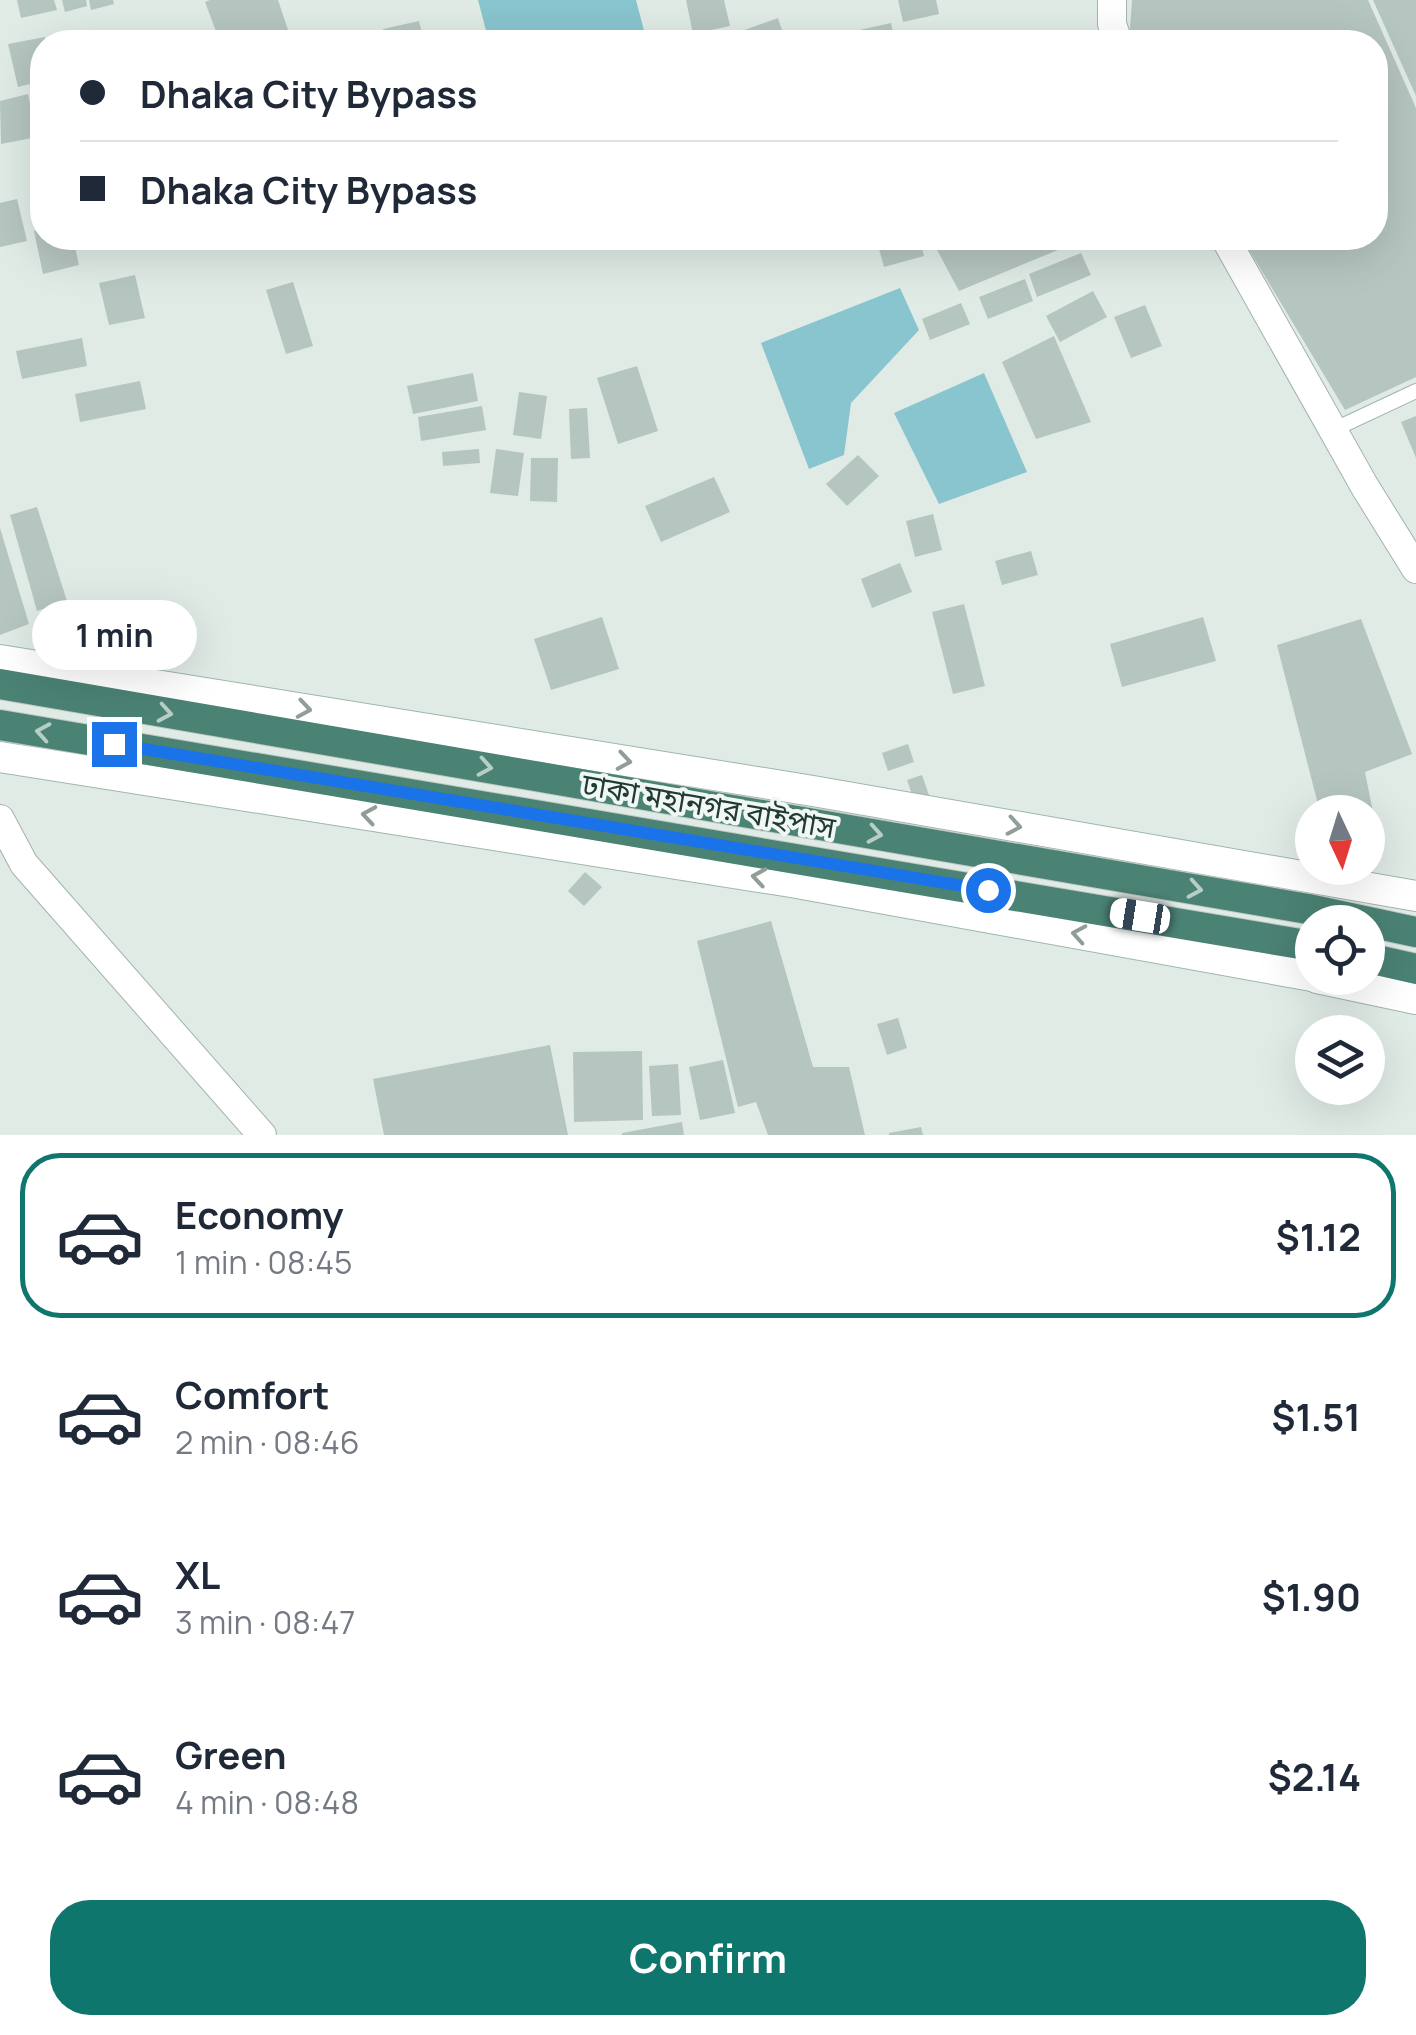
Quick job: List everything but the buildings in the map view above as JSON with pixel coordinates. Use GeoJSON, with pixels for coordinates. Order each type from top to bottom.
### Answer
{"type":"FeatureCollection","features":[{"type":"Feature","properties":{"kind":"highway","name":"ঢাকা মহানগর বাইপাস"},"geometry":{"type":"LineString","coordinates":[[0,684],[1308,909],[1416,932]]}},
{"type":"Feature","properties":{"kind":"highway"},"geometry":{"type":"LineString","coordinates":[[0,725],[1295,943]]}},
{"type":"Feature","properties":{"kind":"highway"},"geometry":{"type":"LineString","coordinates":[[1385,962],[1416,969]]}},
{"type":"Feature","properties":{"kind":"main road"},"geometry":{"type":"LineString","coordinates":[[0,660],[833,795],[1416,896]]}},
{"type":"Feature","properties":{"kind":"main road"},"geometry":{"type":"LineString","coordinates":[[0,757],[772,879],[1295,973]]}},
{"type":"Feature","properties":{"kind":"main road"},"geometry":{"type":"LineString","coordinates":[[1385,992],[1416,999]]}},
{"type":"Feature","properties":{"kind":"street"},"geometry":{"type":"LineString","coordinates":[[1112,0],[1114,30]]}},
{"type":"Feature","properties":{"kind":"street"},"geometry":{"type":"LineString","coordinates":[[1232,250],[1416,569]]}},
{"type":"Feature","properties":{"kind":"street"},"geometry":{"type":"LineString","coordinates":[[0,819],[24,864],[262,1135]]}},
{"type":"Feature","properties":{"kind":"lane"},"geometry":{"type":"LineString","coordinates":[[1335,430],[1416,391]]}},
{"type":"Feature","properties":{"kind":"water"},"geometry":{"type":"Polygon","coordinates":[[[478,0],[636,0],[644,30],[486,30],[478,0]]]}},
{"type":"Feature","properties":{"kind":"water"},"geometry":{"type":"Polygon","coordinates":[[[900,288],[919,330],[851,403],[844,455],[809,469],[761,343],[900,288]]]}},
{"type":"Feature","properties":{"kind":"water"},"geometry":{"type":"Polygon","coordinates":[[[984,373],[1027,472],[939,504],[894,413],[984,373]]]}},
{"type":"Feature","properties":{"kind":"route"},"geometry":{"type":"LineString","coordinates":[[114,744],[988,890]]}}]}
